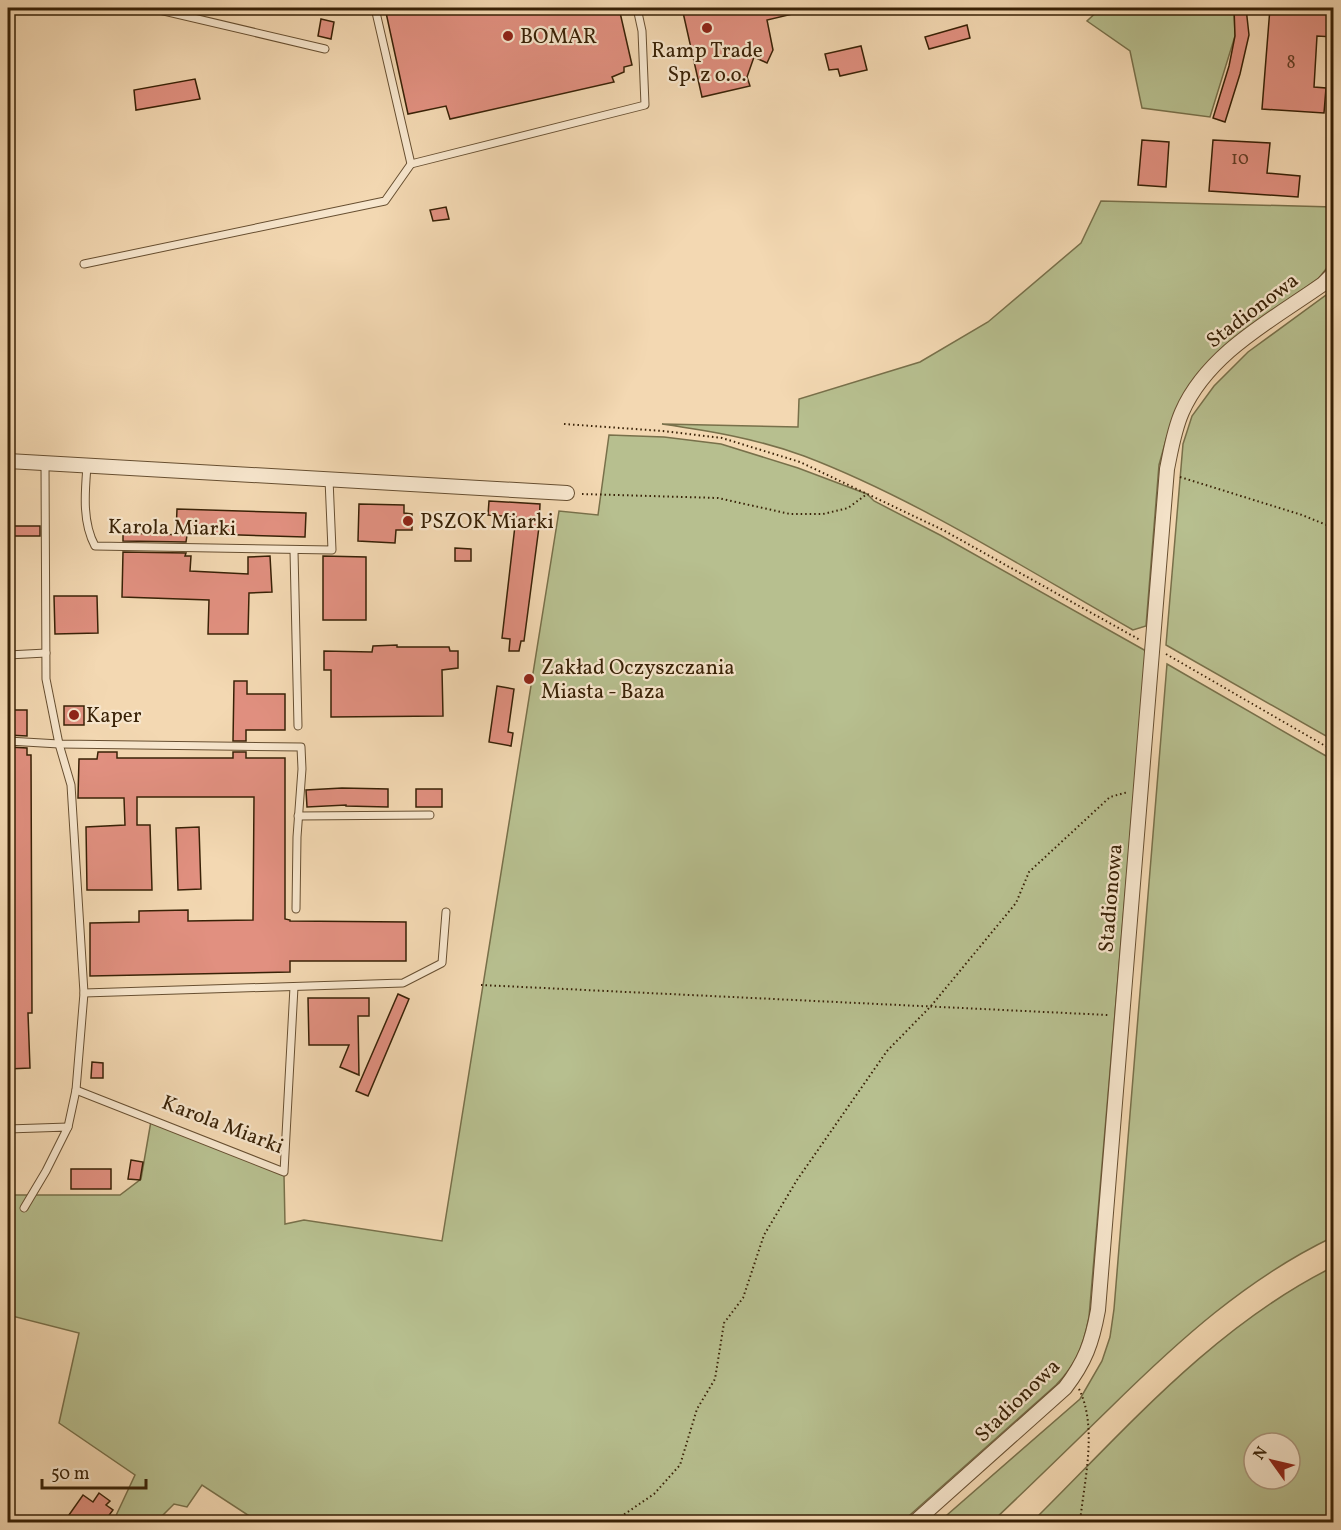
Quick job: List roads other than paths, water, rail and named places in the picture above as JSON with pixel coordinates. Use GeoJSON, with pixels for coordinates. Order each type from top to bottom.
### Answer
{"type":"FeatureCollection","features":[{"type":"Feature","properties":{"kind":"street","name":"Stadionowa"},"geometry":{"type":"LineString","coordinates":[[915,1522],[1065,1388],[1078,1372],[1088,1353],[1098,1310],[1167,470],[1173,440],[1182,412],[1199,383],[1216,362],[1323,284],[1334,273]]}},
{"type":"Feature","properties":{"kind":"street"},"geometry":{"type":"LineString","coordinates":[[8,461],[567,493]]}},
{"type":"Feature","properties":{"kind":"lane"},"geometry":{"type":"LineString","coordinates":[[152,8],[325,49]]}},
{"type":"Feature","properties":{"kind":"lane"},"geometry":{"type":"LineString","coordinates":[[375,8],[411,164]]}},
{"type":"Feature","properties":{"kind":"lane"},"geometry":{"type":"LineString","coordinates":[[84,264],[385,201],[411,164],[645,105],[642,31],[638,8]]}},
{"type":"Feature","properties":{"kind":"lane"},"geometry":{"type":"LineString","coordinates":[[24,1208],[68,1127],[76,1090],[84,993],[71,785],[59,744],[46,680],[45,463]]}},
{"type":"Feature","properties":{"kind":"lane","name":"Karola Miarki"},"geometry":{"type":"LineString","coordinates":[[87,466],[87,531],[95,546],[332,550],[329,480]]}},
{"type":"Feature","properties":{"kind":"lane"},"geometry":{"type":"LineString","coordinates":[[294,550],[298,726]]}},
{"type":"Feature","properties":{"kind":"lane"},"geometry":{"type":"LineString","coordinates":[[8,655],[46,653]]}},
{"type":"Feature","properties":{"kind":"lane"},"geometry":{"type":"LineString","coordinates":[[8,741],[59,744],[301,747],[296,909]]}},
{"type":"Feature","properties":{"kind":"lane"},"geometry":{"type":"LineString","coordinates":[[298,816],[430,815]]}},
{"type":"Feature","properties":{"kind":"lane"},"geometry":{"type":"LineString","coordinates":[[84,993],[403,983],[442,963],[447,912]]}},
{"type":"Feature","properties":{"kind":"lane","name":"Karola Miarki"},"geometry":{"type":"LineString","coordinates":[[76,1090],[284,1172],[294,987]]}},
{"type":"Feature","properties":{"kind":"lane"},"geometry":{"type":"LineString","coordinates":[[8,1129],[68,1127]]}},
{"type":"Feature","properties":{"kind":"place","name":"Ramp Trade Sp. z o.o."},"geometry":{"type":"Point","coordinates":[707,28]}},
{"type":"Feature","properties":{"kind":"place","name":"BOMAR"},"geometry":{"type":"Point","coordinates":[508,36]}},
{"type":"Feature","properties":{"kind":"place","name":"PSZOK Miarki"},"geometry":{"type":"Point","coordinates":[408,521]}},
{"type":"Feature","properties":{"kind":"place","name":"Zakład Oczyszczania Miasta - Baza"},"geometry":{"type":"Point","coordinates":[529,679]}},
{"type":"Feature","properties":{"kind":"place","name":"Kaper"},"geometry":{"type":"Point","coordinates":[74,715]}}]}
